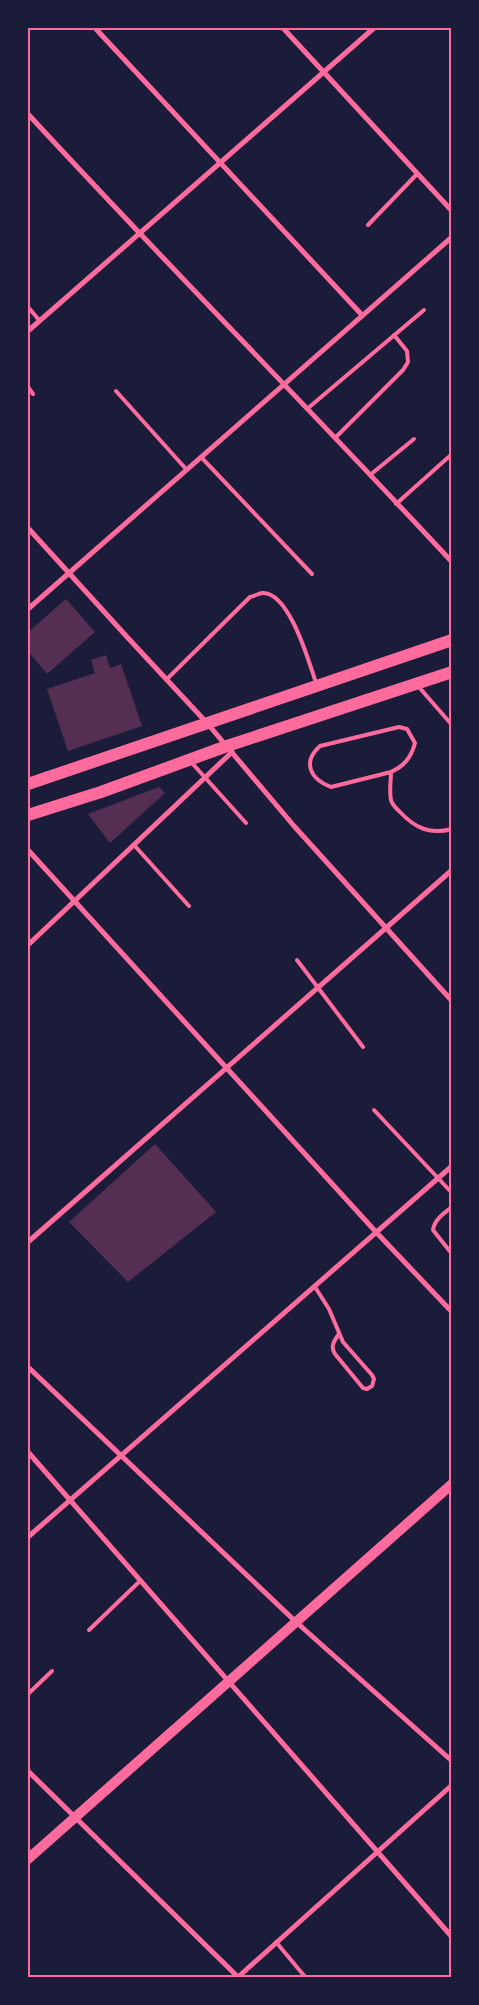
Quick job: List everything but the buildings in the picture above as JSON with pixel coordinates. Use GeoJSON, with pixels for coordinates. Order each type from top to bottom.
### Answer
{"type":"FeatureCollection","features":[{"type":"Feature","properties":{"kind":"main road"},"geometry":{"type":"LineString","coordinates":[[28,784],[452,640]]}},
{"type":"Feature","properties":{"kind":"main road"},"geometry":{"type":"LineString","coordinates":[[28,815],[101,792],[189,760],[230,749],[452,672]]}},
{"type":"Feature","properties":{"kind":"main road"},"geometry":{"type":"LineString","coordinates":[[28,1859],[295,1621],[449,1490]]}},
{"type":"Feature","properties":{"kind":"street"},"geometry":{"type":"LineString","coordinates":[[95,28],[362,315]]}},
{"type":"Feature","properties":{"kind":"street"},"geometry":{"type":"LineString","coordinates":[[283,28],[452,211]]}},
{"type":"Feature","properties":{"kind":"street"},"geometry":{"type":"LineString","coordinates":[[28,331],[374,28]]}},
{"type":"Feature","properties":{"kind":"street"},"geometry":{"type":"LineString","coordinates":[[28,114],[139,234],[452,562]]}},
{"type":"Feature","properties":{"kind":"street"},"geometry":{"type":"LineString","coordinates":[[28,609],[200,456],[452,237]]}},
{"type":"Feature","properties":{"kind":"street"},"geometry":{"type":"LineString","coordinates":[[28,528],[207,723],[294,826],[452,1001]]}},
{"type":"Feature","properties":{"kind":"street"},"geometry":{"type":"LineString","coordinates":[[28,945],[205,778],[230,749]]}},
{"type":"Feature","properties":{"kind":"street"},"geometry":{"type":"LineString","coordinates":[[28,850],[376,1232],[452,1312]]}},
{"type":"Feature","properties":{"kind":"street"},"geometry":{"type":"LineString","coordinates":[[28,1242],[452,870]]}},
{"type":"Feature","properties":{"kind":"street"},"geometry":{"type":"LineString","coordinates":[[28,1537],[452,1166]]}},
{"type":"Feature","properties":{"kind":"street"},"geometry":{"type":"LineString","coordinates":[[28,1367],[295,1621],[452,1761]]}},
{"type":"Feature","properties":{"kind":"street"},"geometry":{"type":"LineString","coordinates":[[28,1452],[452,1938]]}},
{"type":"Feature","properties":{"kind":"street"},"geometry":{"type":"LineString","coordinates":[[28,1771],[238,1977],[377,1850],[452,1785]]}},
{"type":"Feature","properties":{"kind":"lane"},"geometry":{"type":"LineString","coordinates":[[368,225],[417,174]]}},
{"type":"Feature","properties":{"kind":"lane"},"geometry":{"type":"LineString","coordinates":[[28,307],[39,320]]}},
{"type":"Feature","properties":{"kind":"lane"},"geometry":{"type":"LineString","coordinates":[[307,409],[424,310]]}},
{"type":"Feature","properties":{"kind":"lane"},"geometry":{"type":"LineString","coordinates":[[335,438],[403,370],[408,362],[407,351],[394,335]]}},
{"type":"Feature","properties":{"kind":"lane"},"geometry":{"type":"LineString","coordinates":[[28,387],[33,394]]}},
{"type":"Feature","properties":{"kind":"lane"},"geometry":{"type":"LineString","coordinates":[[116,391],[186,469]]}},
{"type":"Feature","properties":{"kind":"lane"},"geometry":{"type":"LineString","coordinates":[[370,476],[414,438]]}},
{"type":"Feature","properties":{"kind":"lane"},"geometry":{"type":"LineString","coordinates":[[396,504],[452,454]]}},
{"type":"Feature","properties":{"kind":"lane"},"geometry":{"type":"LineString","coordinates":[[200,456],[312,574]]}},
{"type":"Feature","properties":{"kind":"lane"},"geometry":{"type":"LineString","coordinates":[[447,556],[452,552]]}},
{"type":"Feature","properties":{"kind":"lane"},"geometry":{"type":"LineString","coordinates":[[167,679],[250,597],[262,593],[274,597],[290,615],[317,685]]}},
{"type":"Feature","properties":{"kind":"lane"},"geometry":{"type":"LineString","coordinates":[[417,684],[452,725]]}},
{"type":"Feature","properties":{"kind":"lane"},"geometry":{"type":"LineString","coordinates":[[399,727],[407,729],[415,743],[413,750],[404,766],[391,772],[331,787],[314,778],[310,771],[314,751],[320,746],[399,727]]}},
{"type":"Feature","properties":{"kind":"lane"},"geometry":{"type":"LineString","coordinates":[[189,760],[246,823]]}},
{"type":"Feature","properties":{"kind":"lane"},"geometry":{"type":"LineString","coordinates":[[391,772],[391,800],[405,818],[417,828],[427,831],[441,832],[452,829]]}},
{"type":"Feature","properties":{"kind":"lane"},"geometry":{"type":"LineString","coordinates":[[134,845],[189,906]]}},
{"type":"Feature","properties":{"kind":"lane"},"geometry":{"type":"LineString","coordinates":[[297,960],[363,1047]]}},
{"type":"Feature","properties":{"kind":"lane"},"geometry":{"type":"LineString","coordinates":[[374,1110],[452,1193]]}},
{"type":"Feature","properties":{"kind":"lane"},"geometry":{"type":"LineString","coordinates":[[452,1207],[433,1225],[433,1230],[452,1254]]}},
{"type":"Feature","properties":{"kind":"lane"},"geometry":{"type":"LineString","coordinates":[[315,1287],[328,1309],[343,1342],[372,1375],[374,1379],[372,1386],[367,1389],[363,1388],[334,1354],[332,1345],[339,1334]]}},
{"type":"Feature","properties":{"kind":"lane"},"geometry":{"type":"LineString","coordinates":[[89,1630],[140,1581]]}},
{"type":"Feature","properties":{"kind":"lane"},"geometry":{"type":"LineString","coordinates":[[28,1694],[52,1671]]}},
{"type":"Feature","properties":{"kind":"lane"},"geometry":{"type":"LineString","coordinates":[[276,1942],[306,1978]]}}]}
